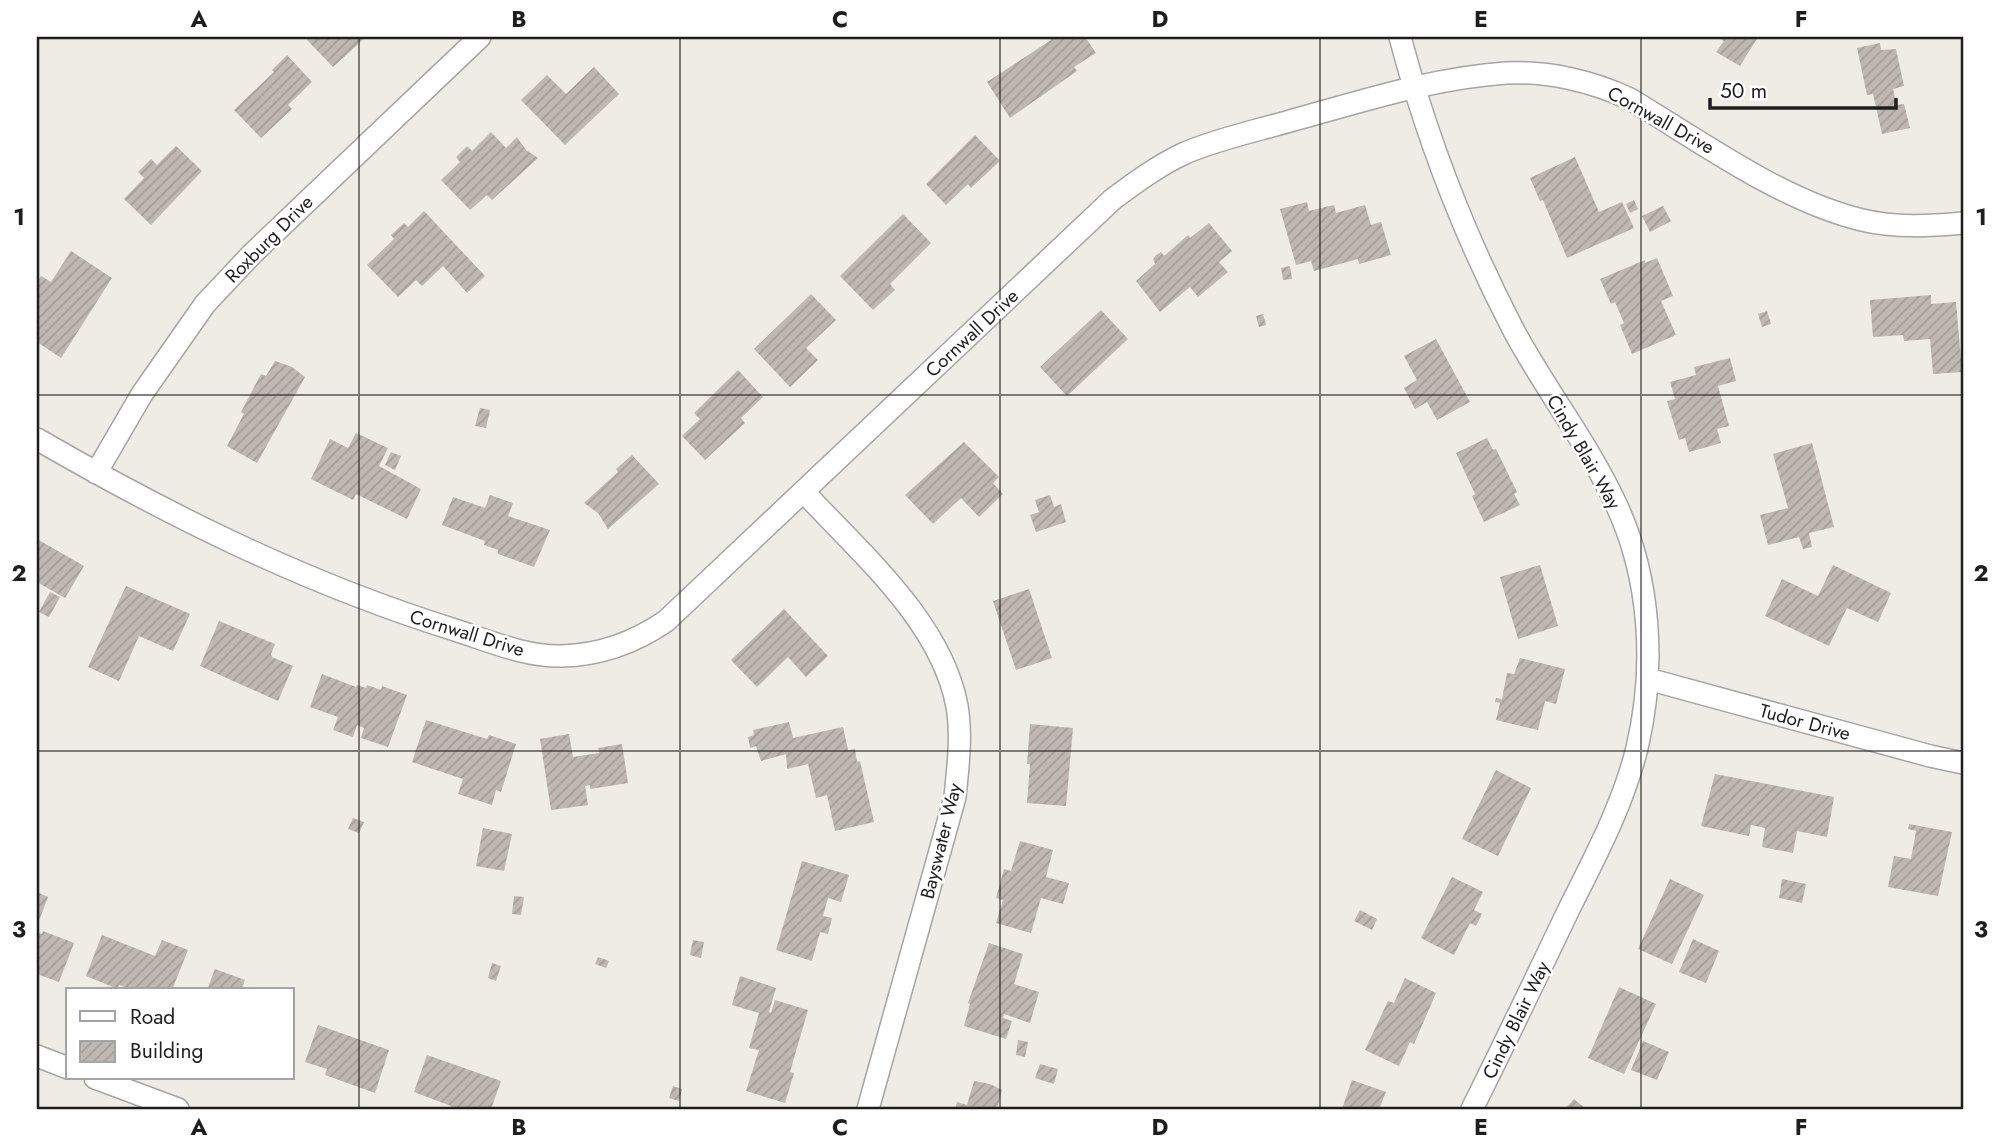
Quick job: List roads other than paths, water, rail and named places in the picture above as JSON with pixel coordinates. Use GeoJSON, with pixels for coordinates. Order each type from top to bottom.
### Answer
{"type":"FeatureCollection","features":[{"type":"Feature","properties":{"kind":"street","name":"Roxburg Drive"},"geometry":{"type":"LineString","coordinates":[[96,473],[142,394],[205,304],[252,254],[480,37]]}},
{"type":"Feature","properties":{"kind":"street","name":"Cindy Blair Way"},"geometry":{"type":"LineString","coordinates":[[1400,37],[1413,86],[1446,182],[1470,239],[1508,318],[1602,475],[1616,504],[1638,568],[1647,631],[1648,679],[1644,714],[1627,785],[1606,834],[1472,1109]]}},
{"type":"Feature","properties":{"kind":"street","name":"Cornwall Drive"},"geometry":{"type":"LineString","coordinates":[[37,439],[219,538],[312,579],[394,611],[523,652],[560,657],[621,646],[655,628],[705,587],[1103,209],[1138,180],[1186,153],[1218,142],[1413,86],[1508,73],[1546,75],[1607,88],[1630,99],[1781,189],[1827,210],[1864,221],[1901,225],[1963,223]]}},
{"type":"Feature","properties":{"kind":"street","name":"Bayswater Way"},"geometry":{"type":"LineString","coordinates":[[804,492],[900,595],[936,649],[948,673],[957,706],[960,747],[955,797],[868,1109]]}},
{"type":"Feature","properties":{"kind":"street","name":"Tudor Drive"},"geometry":{"type":"LineString","coordinates":[[1648,679],[1963,763]]}},
{"type":"Feature","properties":{"kind":"street"},"geometry":{"type":"LineString","coordinates":[[37,1056],[66,1067]]}},
{"type":"Feature","properties":{"kind":"street"},"geometry":{"type":"LineString","coordinates":[[100,1080],[178,1109]]}}]}
